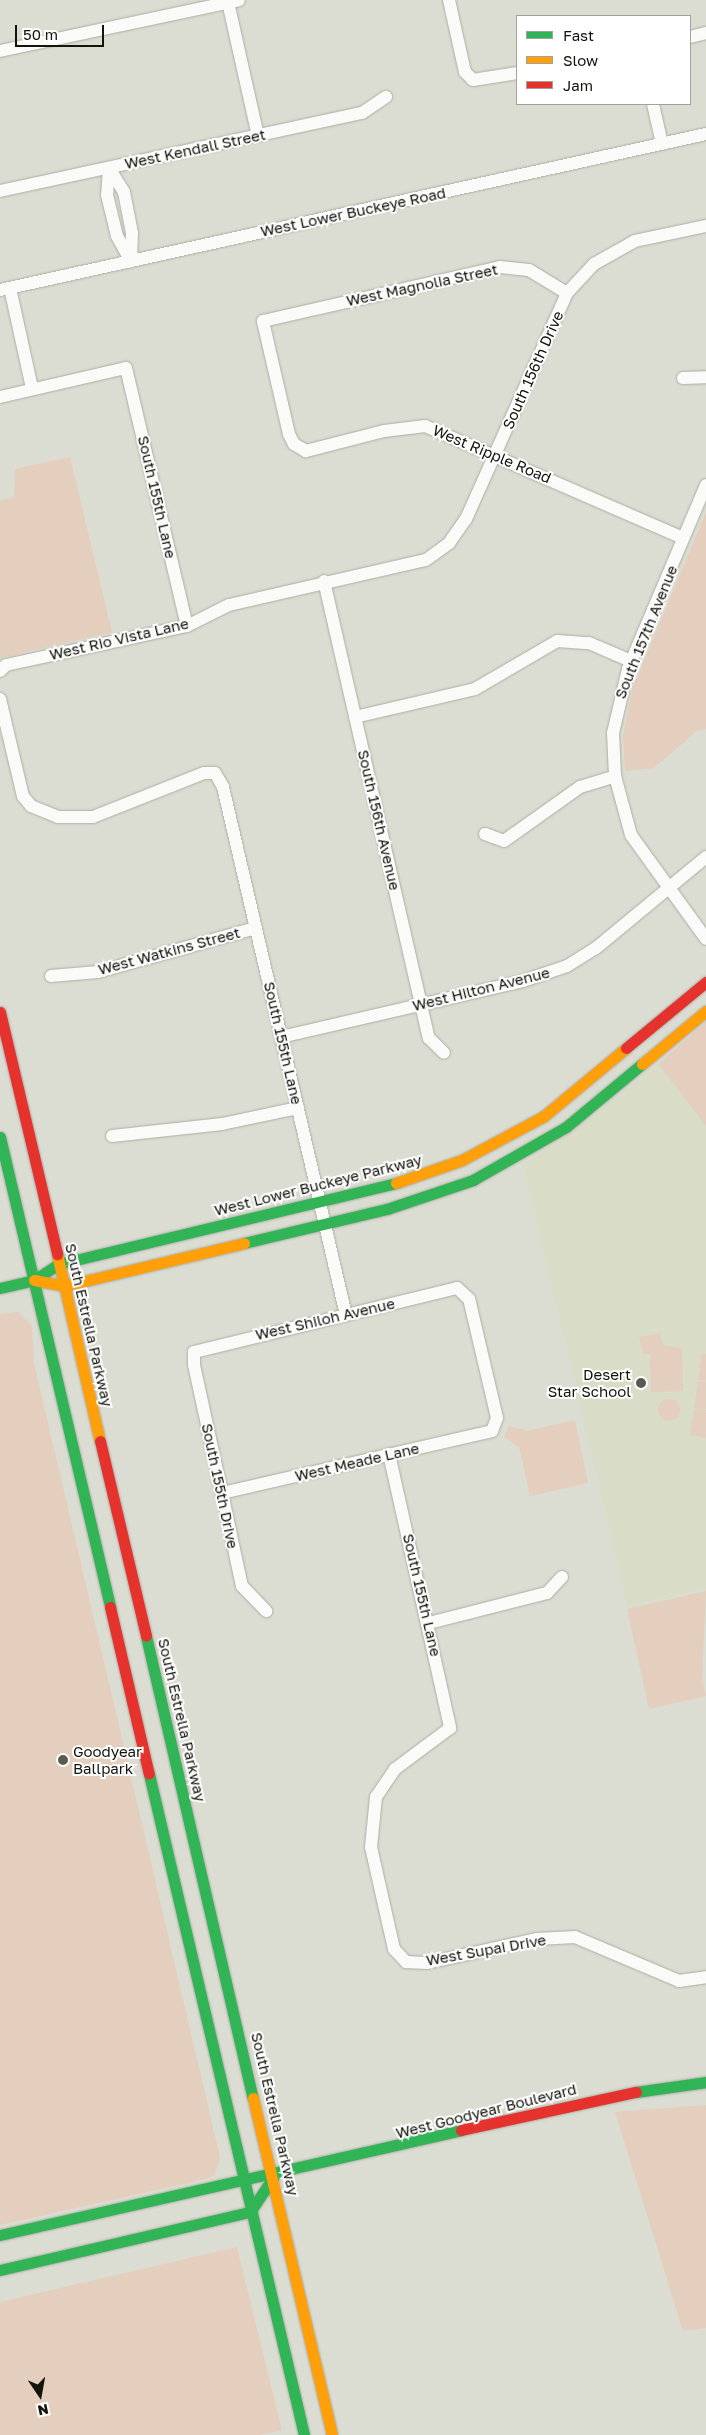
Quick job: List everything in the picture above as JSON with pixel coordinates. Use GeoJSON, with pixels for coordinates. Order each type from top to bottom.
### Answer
{"type":"FeatureCollection","features":[{"type":"Feature","properties":{"kind":"main road","name":"West Lower Buckeye Parkway"},"geometry":{"type":"LineString","coordinates":[[0,1288],[34,1280],[59,1264],[320,1202],[431,1172],[505,1138],[570,1096],[706,982]]}},
{"type":"Feature","properties":{"kind":"main road","name":"West Lower Buckeye Parkway"},"geometry":{"type":"LineString","coordinates":[[34,1280],[64,1286],[325,1224],[441,1193],[510,1162],[585,1113],[706,1011]]}},
{"type":"Feature","properties":{"kind":"main road","name":"South Estrella Parkway"},"geometry":{"type":"LineString","coordinates":[[0,1012],[274,2176],[332,2435]]}},
{"type":"Feature","properties":{"kind":"main road"},"geometry":{"type":"LineString","coordinates":[[0,1136],[242,2182],[304,2435]]}},
{"type":"Feature","properties":{"kind":"main road","name":"West Goodyear Boulevard"},"geometry":{"type":"LineString","coordinates":[[242,2182],[619,2094],[706,2082]]}},
{"type":"Feature","properties":{"kind":"main road"},"geometry":{"type":"LineString","coordinates":[[0,2270],[250,2212],[274,2176]]}},
{"type":"Feature","properties":{"kind":"main road"},"geometry":{"type":"LineString","coordinates":[[0,2235],[242,2182]]}},
{"type":"Feature","properties":{"kind":"street"},"geometry":{"type":"LineString","coordinates":[[449,0],[465,72],[473,80],[516,73]]}},
{"type":"Feature","properties":{"kind":"street"},"geometry":{"type":"LineString","coordinates":[[0,51],[234,1],[258,136]]}},
{"type":"Feature","properties":{"kind":"street"},"geometry":{"type":"LineString","coordinates":[[691,37],[706,33]]}},
{"type":"Feature","properties":{"kind":"street","name":"West Kendall Street"},"geometry":{"type":"LineString","coordinates":[[0,191],[362,113],[386,97]]}},
{"type":"Feature","properties":{"kind":"street"},"geometry":{"type":"LineString","coordinates":[[653,105],[662,144]]}},
{"type":"Feature","properties":{"kind":"street","name":"West Lower Buckeye Road"},"geometry":{"type":"LineString","coordinates":[[5,289],[706,134]]}},
{"type":"Feature","properties":{"kind":"street"},"geometry":{"type":"LineString","coordinates":[[109,168],[124,192],[132,233],[131,261]]}},
{"type":"Feature","properties":{"kind":"street"},"geometry":{"type":"LineString","coordinates":[[567,293],[594,264],[635,241],[706,226]]}},
{"type":"Feature","properties":{"kind":"street","name":"West Magnolia Street"},"geometry":{"type":"LineString","coordinates":[[294,444],[263,320],[500,267],[529,270],[567,293]]}},
{"type":"Feature","properties":{"kind":"street"},"geometry":{"type":"LineString","coordinates":[[0,397],[32,388],[5,289]]}},
{"type":"Feature","properties":{"kind":"street","name":"South 156th Drive"},"geometry":{"type":"LineString","coordinates":[[324,581],[426,560],[449,543],[466,519],[567,293]]}},
{"type":"Feature","properties":{"kind":"street","name":"South 155th Lane"},"geometry":{"type":"LineString","coordinates":[[32,388],[126,368],[187,626]]}},
{"type":"Feature","properties":{"kind":"street"},"geometry":{"type":"LineString","coordinates":[[683,378],[706,378]]}},
{"type":"Feature","properties":{"kind":"street","name":"West Ripple Road"},"geometry":{"type":"LineString","coordinates":[[294,444],[306,451],[384,431],[425,426],[495,453],[683,538]]}},
{"type":"Feature","properties":{"kind":"street","name":"South 157th Avenue"},"geometry":{"type":"LineString","coordinates":[[706,485],[631,661],[614,718],[615,776],[632,835],[666,889],[706,939]]}},
{"type":"Feature","properties":{"kind":"street","name":"West Rio Vista Lane"},"geometry":{"type":"LineString","coordinates":[[0,672],[6,665],[187,626],[229,605],[324,581]]}},
{"type":"Feature","properties":{"kind":"street","name":"South 156th Avenue"},"geometry":{"type":"LineString","coordinates":[[324,581],[429,1038],[444,1053]]}},
{"type":"Feature","properties":{"kind":"street"},"geometry":{"type":"LineString","coordinates":[[356,717],[475,688],[557,641],[589,643],[631,661]]}},
{"type":"Feature","properties":{"kind":"street","name":"South 155th Lane"},"geometry":{"type":"LineString","coordinates":[[0,699],[23,796],[31,806],[58,817],[93,817],[204,773],[215,774],[223,787],[346,1314]]}},
{"type":"Feature","properties":{"kind":"street"},"geometry":{"type":"LineString","coordinates":[[485,834],[504,840],[580,787],[615,776]]}},
{"type":"Feature","properties":{"kind":"street","name":"West Hilton Avenue"},"geometry":{"type":"LineString","coordinates":[[282,1037],[421,1004],[567,966],[596,948],[706,857]]}},
{"type":"Feature","properties":{"kind":"street","name":"West Watkins Street"},"geometry":{"type":"LineString","coordinates":[[52,976],[98,972],[256,928]]}},
{"type":"Feature","properties":{"kind":"street"},"geometry":{"type":"LineString","coordinates":[[112,1136],[222,1124],[298,1108]]}},
{"type":"Feature","properties":{"kind":"street","name":"West Shiloh Avenue"},"geometry":{"type":"LineString","coordinates":[[194,1352],[458,1288],[468,1299],[496,1418],[492,1431]]}},
{"type":"Feature","properties":{"kind":"street","name":"South 155th Drive"},"geometry":{"type":"LineString","coordinates":[[194,1352],[242,1586],[266,1611]]}},
{"type":"Feature","properties":{"kind":"street","name":"West Meade Lane"},"geometry":{"type":"LineString","coordinates":[[222,1493],[492,1431]]}},
{"type":"Feature","properties":{"kind":"street","name":"South 155th Lane"},"geometry":{"type":"LineString","coordinates":[[389,1454],[450,1713],[446,1735],[395,1769],[376,1797],[371,1847],[394,1949],[406,1962]]}},
{"type":"Feature","properties":{"kind":"street"},"geometry":{"type":"LineString","coordinates":[[429,1623],[546,1593],[562,1577]]}},
{"type":"Feature","properties":{"kind":"street","name":"West Supai Drive"},"geometry":{"type":"LineString","coordinates":[[406,1962],[427,1963],[538,1939],[575,1937],[679,1981],[706,1977]]}},
{"type":"Feature","properties":{"kind":"shaded area"},"geometry":{"type":"Polygon","coordinates":[[[70,457],[112,632],[0,658],[0,500],[14,497],[15,469],[70,457]]]}},
{"type":"Feature","properties":{"kind":"shaded area"},"geometry":{"type":"Polygon","coordinates":[[[706,512],[706,729],[698,730],[654,768],[625,771],[623,736],[633,687],[706,512]]]}},
{"type":"Feature","properties":{"kind":"shaded area"},"geometry":{"type":"Polygon","coordinates":[[[706,1022],[706,1126],[658,1064],[706,1022]]]}},
{"type":"Feature","properties":{"kind":"shaded area","name":"Desert Star School"},"geometry":{"type":"Polygon","coordinates":[[[658,1064],[706,1126],[706,1589],[628,1606],[523,1164],[580,1127],[658,1064]]]}},
{"type":"Feature","properties":{"kind":"shaded area","name":"Goodyear Ballpark"},"geometry":{"type":"Polygon","coordinates":[[[18,1312],[32,1326],[34,1363],[220,2157],[215,2175],[206,2179],[0,2225],[0,1314],[18,1312]]]}},
{"type":"Feature","properties":{"kind":"shaded area"},"geometry":{"type":"Polygon","coordinates":[[[660,1333],[663,1345],[682,1348],[683,1391],[651,1392],[650,1354],[643,1354],[639,1337],[660,1333]]]}},
{"type":"Feature","properties":{"kind":"shaded area"},"geometry":{"type":"Polygon","coordinates":[[[702,1353],[706,1354],[706,1381],[698,1380],[702,1353]]]}},
{"type":"Feature","properties":{"kind":"shaded area"},"geometry":{"type":"Polygon","coordinates":[[[698,1381],[706,1382],[706,1409],[694,1408],[698,1381]]]}},
{"type":"Feature","properties":{"kind":"shaded area"},"geometry":{"type":"Polygon","coordinates":[[[669,1399],[677,1402],[680,1410],[677,1418],[669,1421],[661,1418],[658,1410],[661,1402],[669,1399]]]}},
{"type":"Feature","properties":{"kind":"shaded area"},"geometry":{"type":"Polygon","coordinates":[[[694,1409],[706,1410],[706,1438],[690,1435],[694,1409]]]}},
{"type":"Feature","properties":{"kind":"shaded area"},"geometry":{"type":"Polygon","coordinates":[[[575,1420],[588,1483],[530,1496],[519,1447],[504,1437],[509,1426],[528,1431],[575,1420]]]}},
{"type":"Feature","properties":{"kind":"shaded area"},"geometry":{"type":"Polygon","coordinates":[[[706,1591],[702,1680],[706,1696],[649,1709],[627,1609],[706,1591]]]}},
{"type":"Feature","properties":{"kind":"shaded area"},"geometry":{"type":"Polygon","coordinates":[[[706,2105],[706,2328],[683,2331],[615,2112],[706,2105]]]}},
{"type":"Feature","properties":{"kind":"shaded area"},"geometry":{"type":"Polygon","coordinates":[[[237,2247],[282,2430],[259,2435],[0,2435],[0,2302],[237,2247]]]}},
{"type":"Feature","properties":{"kind":"traffic: fast"},"geometry":{"type":"LineString","coordinates":[[244,1243],[387,1209],[473,1180],[566,1127],[642,1064]]}},
{"type":"Feature","properties":{"kind":"traffic: fast"},"geometry":{"type":"LineString","coordinates":[[0,1137],[110,1607]]}},
{"type":"Feature","properties":{"kind":"traffic: fast"},"geometry":{"type":"LineString","coordinates":[[0,1288],[34,1280],[59,1264],[396,1183]]}},
{"type":"Feature","properties":{"kind":"traffic: fast"},"geometry":{"type":"LineString","coordinates":[[146,1636],[253,2098]]}},
{"type":"Feature","properties":{"kind":"traffic: fast"},"geometry":{"type":"LineString","coordinates":[[149,1774],[304,2435]]}},
{"type":"Feature","properties":{"kind":"traffic: fast"},"geometry":{"type":"LineString","coordinates":[[636,2092],[706,2082]]}},
{"type":"Feature","properties":{"kind":"traffic: fast"},"geometry":{"type":"LineString","coordinates":[[0,2235],[461,2130]]}},
{"type":"Feature","properties":{"kind":"traffic: fast"},"geometry":{"type":"LineString","coordinates":[[0,2270],[250,2212],[274,2176]]}},
{"type":"Feature","properties":{"kind":"traffic: slow"},"geometry":{"type":"LineString","coordinates":[[642,1064],[706,1011]]}},
{"type":"Feature","properties":{"kind":"traffic: slow"},"geometry":{"type":"LineString","coordinates":[[396,1183],[462,1160],[544,1116],[626,1048]]}},
{"type":"Feature","properties":{"kind":"traffic: slow"},"geometry":{"type":"LineString","coordinates":[[34,1280],[64,1286],[244,1243]]}},
{"type":"Feature","properties":{"kind":"traffic: slow"},"geometry":{"type":"LineString","coordinates":[[57,1254],[100,1441]]}},
{"type":"Feature","properties":{"kind":"traffic: slow"},"geometry":{"type":"LineString","coordinates":[[253,2098],[332,2435]]}},
{"type":"Feature","properties":{"kind":"traffic: jam"},"geometry":{"type":"LineString","coordinates":[[626,1048],[706,982]]}},
{"type":"Feature","properties":{"kind":"traffic: jam"},"geometry":{"type":"LineString","coordinates":[[0,1012],[57,1254]]}},
{"type":"Feature","properties":{"kind":"traffic: jam"},"geometry":{"type":"LineString","coordinates":[[100,1441],[146,1636]]}},
{"type":"Feature","properties":{"kind":"traffic: jam"},"geometry":{"type":"LineString","coordinates":[[110,1607],[149,1774]]}},
{"type":"Feature","properties":{"kind":"traffic: jam"},"geometry":{"type":"LineString","coordinates":[[461,2130],[636,2092]]}},
{"type":"Feature","properties":{"kind":"place","name":"Desert Star School"},"geometry":{"type":"Point","coordinates":[641,1383]}},
{"type":"Feature","properties":{"kind":"place","name":"Goodyear Ballpark"},"geometry":{"type":"Point","coordinates":[63,1760]}}]}
